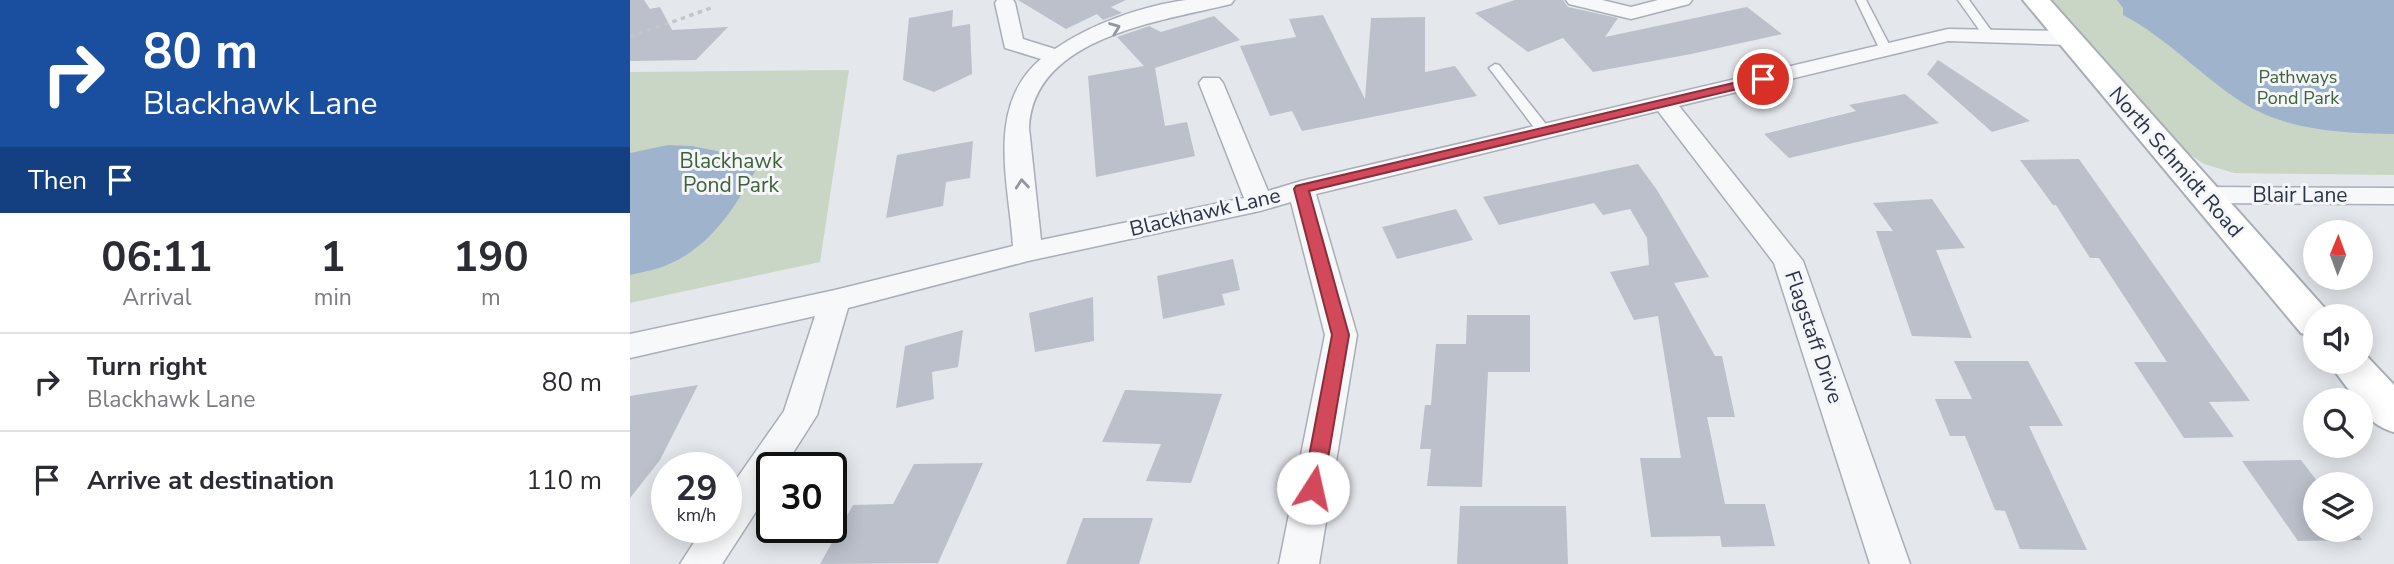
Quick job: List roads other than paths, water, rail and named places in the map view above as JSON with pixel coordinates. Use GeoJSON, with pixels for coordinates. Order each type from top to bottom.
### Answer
{"type":"FeatureCollection","features":[{"type":"Feature","properties":{"kind":"street"},"geometry":{"type":"LineString","coordinates":[[1028,252],[1018,110],[1027,87],[1039,71],[1057,57],[1093,37],[1176,4],[1224,0]]}},
{"type":"Feature","properties":{"kind":"street"},"geometry":{"type":"LineString","coordinates":[[1576,0],[1632,13],[1682,0]]}},
{"type":"Feature","properties":{"kind":"street","name":"North Schmidt Road"},"geometry":{"type":"LineString","coordinates":[[2036,0],[2303,309]]}},
{"type":"Feature","properties":{"kind":"street"},"geometry":{"type":"LineString","coordinates":[[1005,3],[1013,43],[1057,57]]}},
{"type":"Feature","properties":{"kind":"street","name":"Blackhawk Lane"},"geometry":{"type":"LineString","coordinates":[[630,346],[835,301],[1028,252],[1260,203],[1301,189],[1948,35],[2068,38]]}},
{"type":"Feature","properties":{"kind":"street"},"geometry":{"type":"LineString","coordinates":[[1211,83],[1260,203]]}},
{"type":"Feature","properties":{"kind":"street","name":"Flagstaff Drive"},"geometry":{"type":"LineString","coordinates":[[1664,103],[1788,261],[1890,564]]}},
{"type":"Feature","properties":{"kind":"street"},"geometry":{"type":"LineString","coordinates":[[1299,564],[1341,335],[1301,189]]}},
{"type":"Feature","properties":{"kind":"street","name":"Blair Lane"},"geometry":{"type":"LineString","coordinates":[[2205,195],[2394,196]]}},
{"type":"Feature","properties":{"kind":"street"},"geometry":{"type":"LineString","coordinates":[[742,502],[800,415],[835,301]]}},
{"type":"Feature","properties":{"kind":"street"},"geometry":{"type":"LineString","coordinates":[[2359,374],[2394,415]]}},
{"type":"Feature","properties":{"kind":"street"},"geometry":{"type":"LineString","coordinates":[[700,564],[714,543]]}},
{"type":"Feature","properties":{"kind":"lane"},"geometry":{"type":"LineString","coordinates":[[1861,0],[1886,50]]}},
{"type":"Feature","properties":{"kind":"lane"},"geometry":{"type":"LineString","coordinates":[[1963,0],[1989,36]]}},
{"type":"Feature","properties":{"kind":"lane"},"geometry":{"type":"LineString","coordinates":[[1495,68],[1544,131]]}},
{"type":"Feature","properties":{"kind":"water"},"geometry":{"type":"Polygon","coordinates":[[[2117,0],[2394,0],[2394,134],[2316,129],[2278,120],[2260,112],[2243,103],[2139,24],[2123,15],[2123,8],[2117,0]]]}},
{"type":"Feature","properties":{"kind":"water"},"geometry":{"type":"Polygon","coordinates":[[[668,145],[692,146],[761,160],[734,207],[711,235],[683,257],[667,265],[630,275],[630,153],[668,145]]]}},
{"type":"Feature","properties":{"kind":"park label","name":"Pathways Pond Park"},"geometry":{"type":"Point","coordinates":[2298,87]}},
{"type":"Feature","properties":{"kind":"park label","name":"Blackhawk Pond Park"},"geometry":{"type":"Point","coordinates":[731,173]}}]}
